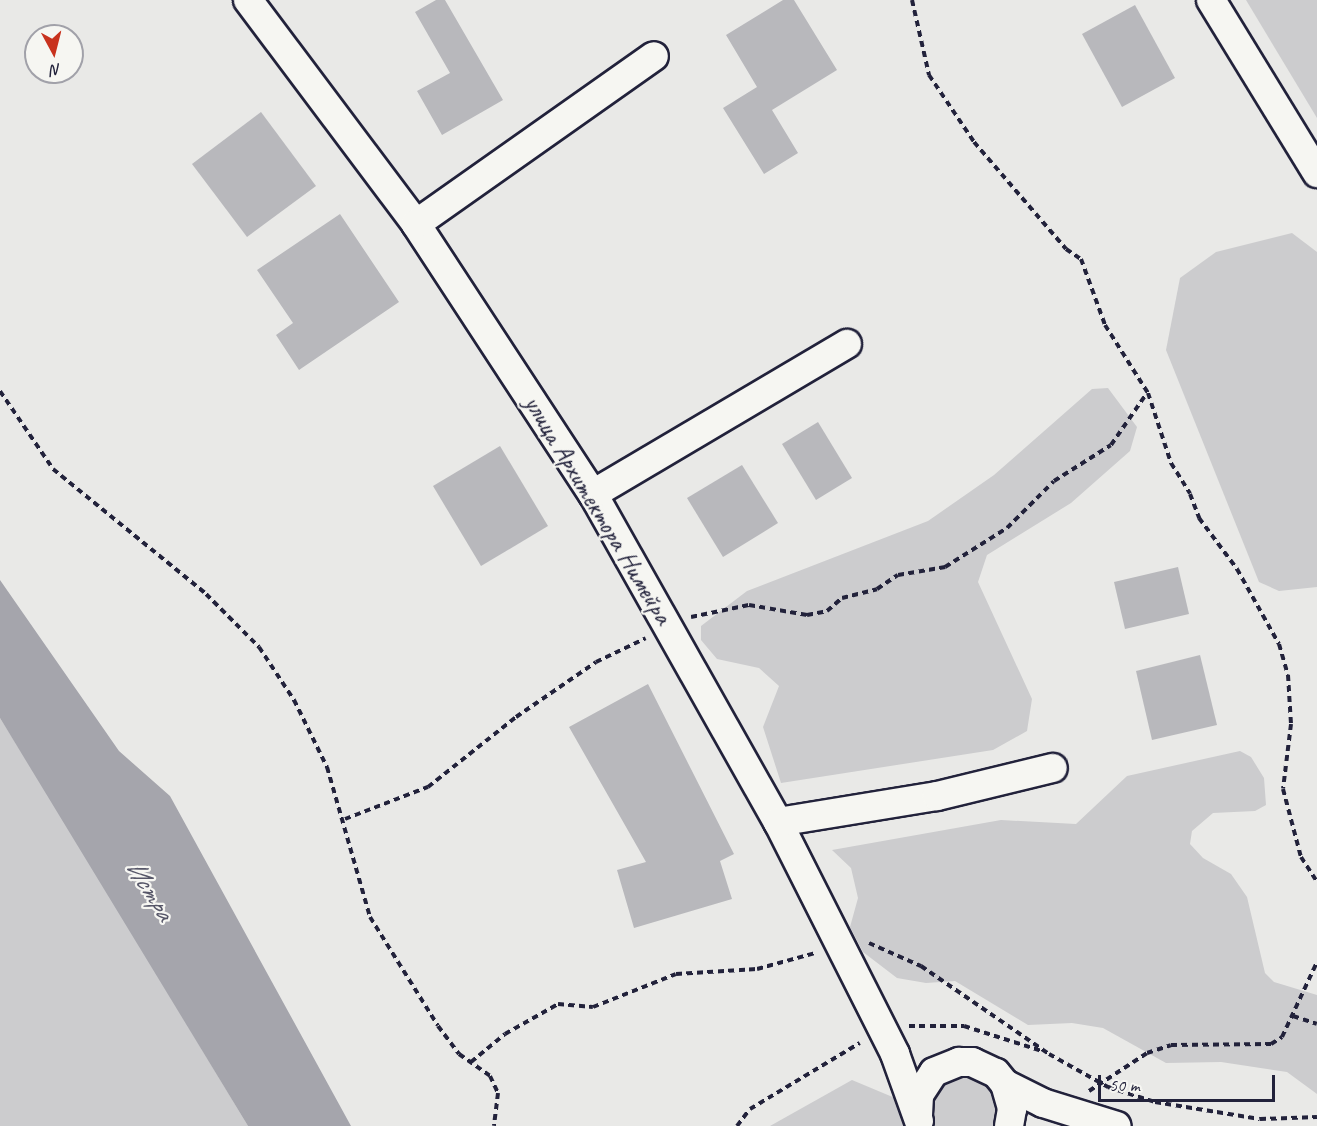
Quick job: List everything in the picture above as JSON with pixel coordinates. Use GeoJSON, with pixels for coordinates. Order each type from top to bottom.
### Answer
{"type":"FeatureCollection","features":[{"type":"Feature","properties":{"kind":"street","name":"улица Архитектора Нимейра"},"geometry":{"type":"LineString","coordinates":[[248,0],[416,224],[593,494],[778,822],[895,1054],[920,1124]]}},
{"type":"Feature","properties":{"kind":"street"},"geometry":{"type":"LineString","coordinates":[[1211,0],[1317,173]]}},
{"type":"Feature","properties":{"kind":"street"},"geometry":{"type":"LineString","coordinates":[[416,224],[654,56]]}},
{"type":"Feature","properties":{"kind":"street"},"geometry":{"type":"LineString","coordinates":[[593,494],[847,344]]}},
{"type":"Feature","properties":{"kind":"street"},"geometry":{"type":"LineString","coordinates":[[778,822],[937,796],[1053,768]]}},
{"type":"Feature","properties":{"kind":"street"},"geometry":{"type":"LineString","coordinates":[[895,1054],[929,1066],[972,1062],[991,1070],[1005,1084],[1070,1112],[1117,1126]]}},
{"type":"Feature","properties":{"kind":"street","name":"улица Архитектора Нимейра"},"geometry":{"type":"LineString","coordinates":[[920,1124],[920,1095],[934,1072],[946,1065]]}},
{"type":"Feature","properties":{"kind":"street"},"geometry":{"type":"LineString","coordinates":[[1005,1084],[1012,1109],[1009,1126]]}},
{"type":"Feature","properties":{"kind":"street"},"geometry":{"type":"LineString","coordinates":[[1016,1126],[1039,1117],[1070,1112]]}},
{"type":"Feature","properties":{"kind":"path"},"geometry":{"type":"LineString","coordinates":[[912,0],[929,75],[974,142],[1066,249],[1081,259],[1105,325],[1148,393],[1171,463],[1190,494],[1199,518],[1237,569],[1279,644],[1288,675],[1291,724],[1283,789],[1301,856],[1317,882]]}},
{"type":"Feature","properties":{"kind":"path"},"geometry":{"type":"LineString","coordinates":[[0,392],[53,469],[206,594],[260,647],[318,748],[345,819],[370,917],[438,1026],[471,1062],[490,1076],[498,1093],[494,1126]]}},
{"type":"Feature","properties":{"kind":"path"},"geometry":{"type":"LineString","coordinates":[[345,819],[428,787],[516,717],[596,662],[690,617],[749,605],[807,615],[827,610],[842,598],[878,589],[898,575],[945,567],[1007,528],[1054,481],[1111,445],[1148,393]]}},
{"type":"Feature","properties":{"kind":"path"},"geometry":{"type":"LineString","coordinates":[[471,1062],[505,1034],[558,1004],[592,1007],[676,974],[757,969],[840,944],[861,942],[902,956],[1049,1054]]}},
{"type":"Feature","properties":{"kind":"path"},"geometry":{"type":"LineString","coordinates":[[1070,1112],[1147,1053],[1199,1042],[1271,1044],[1282,1037],[1317,962]]}},
{"type":"Feature","properties":{"kind":"path"},"geometry":{"type":"LineString","coordinates":[[1293,1016],[1317,1024]]}},
{"type":"Feature","properties":{"kind":"shaded area"},"geometry":{"type":"Polygon","coordinates":[[[1246,0],[1317,0],[1317,118],[1246,0]]]}},
{"type":"Feature","properties":{"kind":"shaded area"},"geometry":{"type":"Polygon","coordinates":[[[1292,233],[1317,252],[1317,587],[1279,591],[1259,582],[1166,350],[1180,278],[1216,252],[1292,233]]]}},
{"type":"Feature","properties":{"kind":"shaded area"},"geometry":{"type":"Polygon","coordinates":[[[1108,388],[1137,427],[1130,451],[1071,503],[987,555],[978,582],[1032,699],[1027,731],[993,750],[781,783],[763,727],[779,686],[759,668],[717,659],[701,640],[701,626],[747,591],[928,521],[994,475],[1092,389],[1108,388]]]}},
{"type":"Feature","properties":{"kind":"shaded area"},"geometry":{"type":"Polygon","coordinates":[[[0,718],[65,822],[248,1126],[0,1126],[0,718]]]}},
{"type":"Feature","properties":{"kind":"shaded area"},"geometry":{"type":"Polygon","coordinates":[[[1240,751],[1251,757],[1264,778],[1266,805],[1255,811],[1213,813],[1192,831],[1190,844],[1203,858],[1231,874],[1247,897],[1265,973],[1274,982],[1317,995],[1317,1094],[1287,1072],[1221,1062],[1166,1063],[1103,1028],[1072,1023],[1028,1025],[955,981],[926,983],[897,978],[863,952],[850,927],[858,898],[851,868],[832,850],[1001,820],[1076,824],[1127,776],[1240,751]]]}},
{"type":"Feature","properties":{"kind":"shaded area"},"geometry":{"type":"Polygon","coordinates":[[[955,1072],[988,1081],[999,1100],[995,1126],[931,1126],[929,1093],[955,1072]]]}},
{"type":"Feature","properties":{"kind":"shaded area"},"geometry":{"type":"Polygon","coordinates":[[[852,1080],[895,1098],[905,1126],[770,1126],[852,1080]]]}},
{"type":"Feature","properties":{"kind":"water","name":"Истра"},"geometry":{"type":"Polygon","coordinates":[[[0,580],[119,751],[170,796],[351,1126],[248,1126],[0,718],[0,580]]]}},
{"type":"Feature","properties":{"kind":"building"},"geometry":{"type":"Polygon","coordinates":[[[436,0],[445,0],[503,100],[442,135],[417,91],[450,73],[415,12],[436,0]]]}},
{"type":"Feature","properties":{"kind":"building"},"geometry":{"type":"Polygon","coordinates":[[[783,0],[794,0],[837,70],[772,110],[798,153],[764,174],[723,108],[757,87],[726,35],[783,0]]]}},
{"type":"Feature","properties":{"kind":"building"},"geometry":{"type":"Polygon","coordinates":[[[1135,5],[1175,78],[1122,107],[1082,34],[1135,5]]]}},
{"type":"Feature","properties":{"kind":"building"},"geometry":{"type":"Polygon","coordinates":[[[261,112],[316,186],[247,237],[192,164],[261,112]]]}},
{"type":"Feature","properties":{"kind":"building"},"geometry":{"type":"Polygon","coordinates":[[[340,214],[399,302],[299,370],[276,335],[293,323],[257,270],[340,214]]]}},
{"type":"Feature","properties":{"kind":"building"},"geometry":{"type":"Polygon","coordinates":[[[818,422],[852,478],[816,500],[782,444],[818,422]]]}},
{"type":"Feature","properties":{"kind":"building"},"geometry":{"type":"Polygon","coordinates":[[[500,446],[548,526],[481,566],[433,486],[500,446]]]}},
{"type":"Feature","properties":{"kind":"building"},"geometry":{"type":"Polygon","coordinates":[[[742,465],[778,523],[723,557],[687,498],[742,465]]]}},
{"type":"Feature","properties":{"kind":"building"},"geometry":{"type":"Polygon","coordinates":[[[1178,567],[1189,614],[1125,629],[1114,582],[1178,567]]]}},
{"type":"Feature","properties":{"kind":"building"},"geometry":{"type":"Polygon","coordinates":[[[1200,655],[1217,725],[1152,740],[1136,671],[1200,655]]]}},
{"type":"Feature","properties":{"kind":"building"},"geometry":{"type":"Polygon","coordinates":[[[648,684],[734,854],[720,861],[732,899],[634,928],[617,870],[646,862],[569,727],[648,684]]]}}]}
